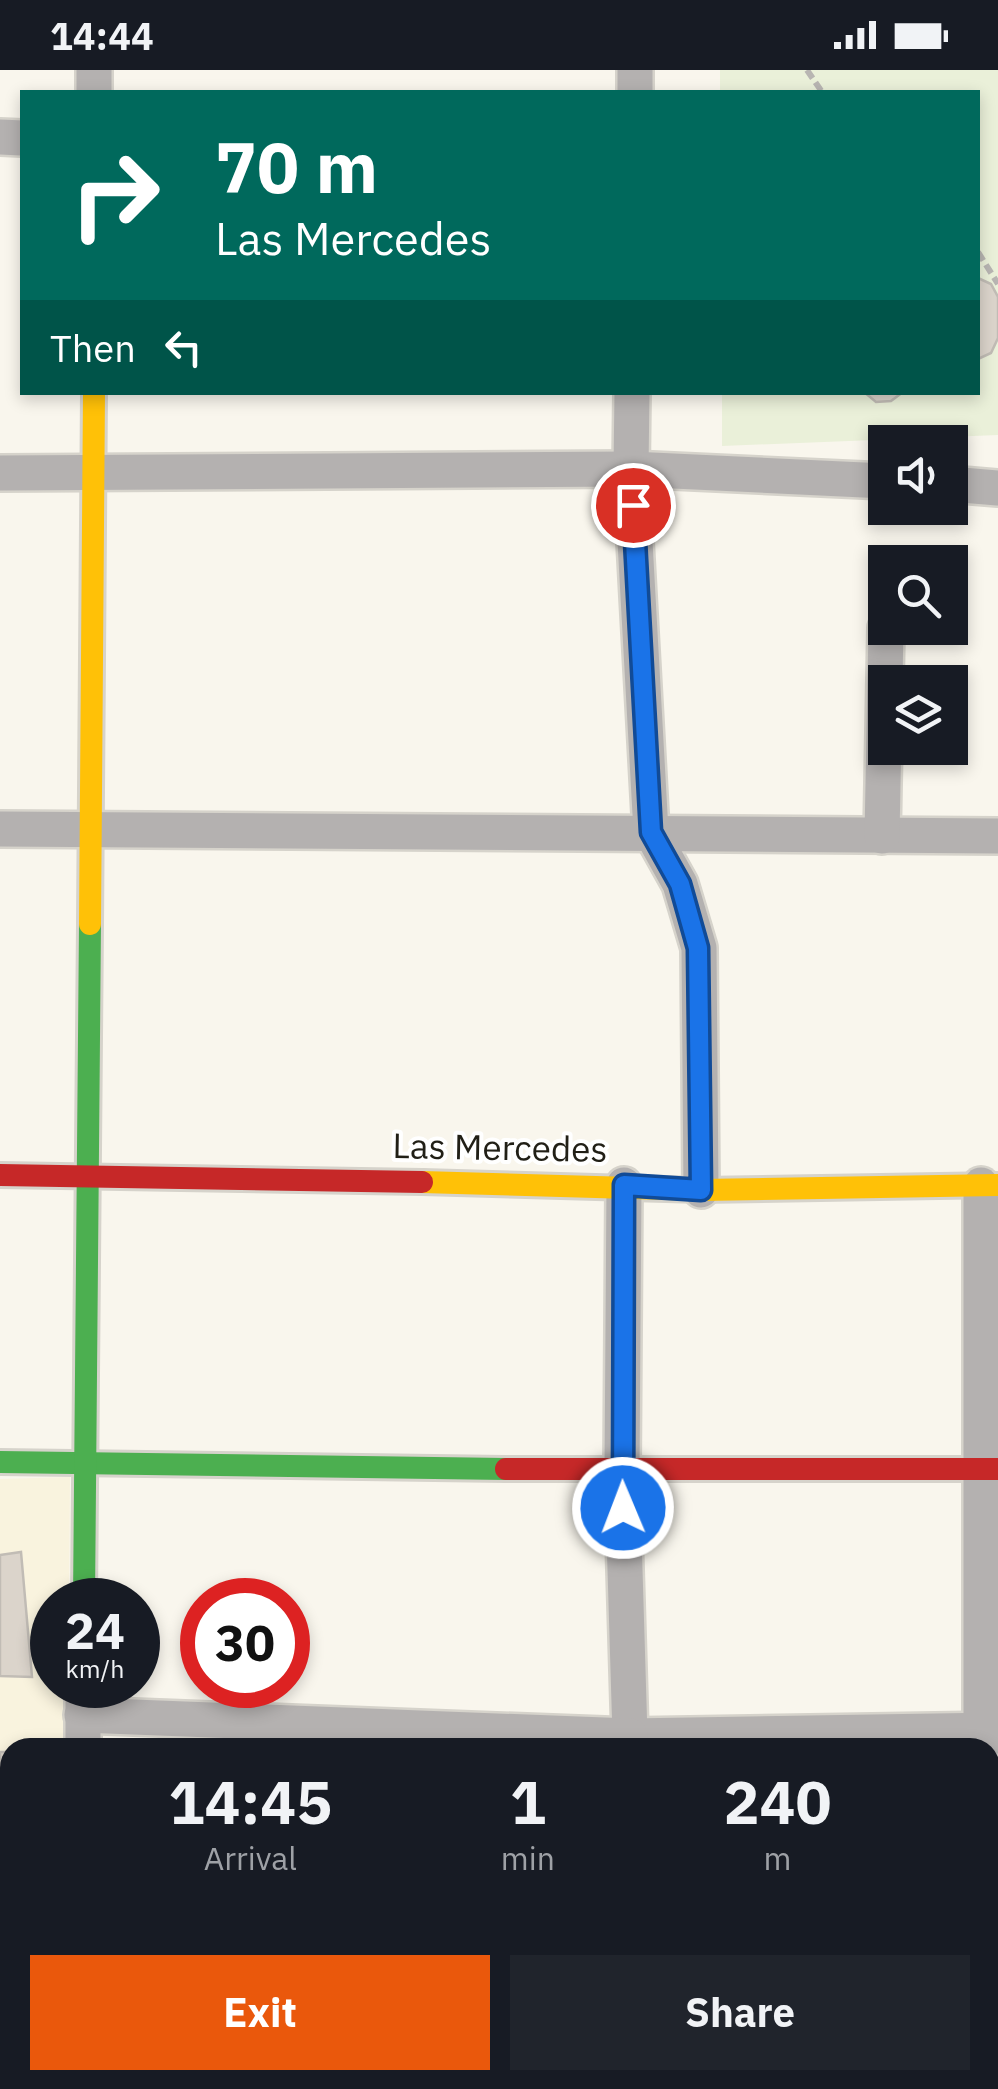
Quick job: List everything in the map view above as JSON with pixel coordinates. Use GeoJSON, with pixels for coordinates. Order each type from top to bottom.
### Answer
{"type":"FeatureCollection","features":[{"type":"Feature","properties":{"kind":"street"},"geometry":{"type":"LineString","coordinates":[[84,1578],[94,395]]}},
{"type":"Feature","properties":{"kind":"street"},"geometry":{"type":"LineString","coordinates":[[632,395],[631,469],[651,832],[680,884],[698,948],[701,1190]]}},
{"type":"Feature","properties":{"kind":"street"},"geometry":{"type":"LineString","coordinates":[[0,473],[631,469],[868,480]]}},
{"type":"Feature","properties":{"kind":"street"},"geometry":{"type":"LineString","coordinates":[[968,486],[998,488]]}},
{"type":"Feature","properties":{"kind":"street"},"geometry":{"type":"LineString","coordinates":[[882,836],[886,645]]}},
{"type":"Feature","properties":{"kind":"street"},"geometry":{"type":"LineString","coordinates":[[0,829],[998,836]]}},
{"type":"Feature","properties":{"kind":"street","name":"Las Mercedes"},"geometry":{"type":"LineString","coordinates":[[0,1175],[624,1185],[701,1190],[990,1185]]}},
{"type":"Feature","properties":{"kind":"street"},"geometry":{"type":"LineString","coordinates":[[624,1185],[622,1470],[630,1736]]}},
{"type":"Feature","properties":{"kind":"street"},"geometry":{"type":"LineString","coordinates":[[83,1716],[630,1736],[986,1736],[990,1185]]}},
{"type":"Feature","properties":{"kind":"street"},"geometry":{"type":"LineString","coordinates":[[0,1462],[622,1470],[990,1469]]}},
{"type":"Feature","properties":{"kind":"path"},"geometry":{"type":"LineString","coordinates":[[980,255],[998,284]]}},
{"type":"Feature","properties":{"kind":"shaded area"},"geometry":{"type":"Polygon","coordinates":[[[70,1477],[69,1578],[30,1578],[30,1708],[69,1708],[68,1738],[0,1738],[0,1479],[70,1477]]]}},
{"type":"Feature","properties":{"kind":"green space"},"geometry":{"type":"Polygon","coordinates":[[[720,70],[998,70],[998,435],[968,436],[968,425],[868,425],[868,440],[722,446],[722,395],[980,395],[980,90],[720,90],[720,70]]]}},
{"type":"Feature","properties":{"kind":"building"},"geometry":{"type":"Polygon","coordinates":[[[980,279],[991,284],[998,297],[998,338],[991,353],[980,358],[980,279]]]}},
{"type":"Feature","properties":{"kind":"building"},"geometry":{"type":"Polygon","coordinates":[[[868,395],[899,395],[891,401],[876,402],[868,395]]]}},
{"type":"Feature","properties":{"kind":"building"},"geometry":{"type":"Polygon","coordinates":[[[21,1552],[30,1677],[0,1676],[0,1555],[21,1552]]]}},
{"type":"Feature","properties":{"kind":"traffic: fast"},"geometry":{"type":"LineString","coordinates":[[84,1578],[90,924]]}},
{"type":"Feature","properties":{"kind":"traffic: fast"},"geometry":{"type":"LineString","coordinates":[[0,1462],[506,1469]]}},
{"type":"Feature","properties":{"kind":"traffic: slow"},"geometry":{"type":"LineString","coordinates":[[90,924],[94,395]]}},
{"type":"Feature","properties":{"kind":"traffic: slow"},"geometry":{"type":"LineString","coordinates":[[422,1182],[701,1190],[998,1185]]}},
{"type":"Feature","properties":{"kind":"traffic: jam"},"geometry":{"type":"LineString","coordinates":[[0,1175],[422,1182]]}},
{"type":"Feature","properties":{"kind":"traffic: jam"},"geometry":{"type":"LineString","coordinates":[[506,1469],[998,1469]]}},
{"type":"Feature","properties":{"kind":"route"},"geometry":{"type":"LineString","coordinates":[[623,1508],[624,1185],[701,1190],[698,948],[680,884],[651,832],[633,505]]}}]}
